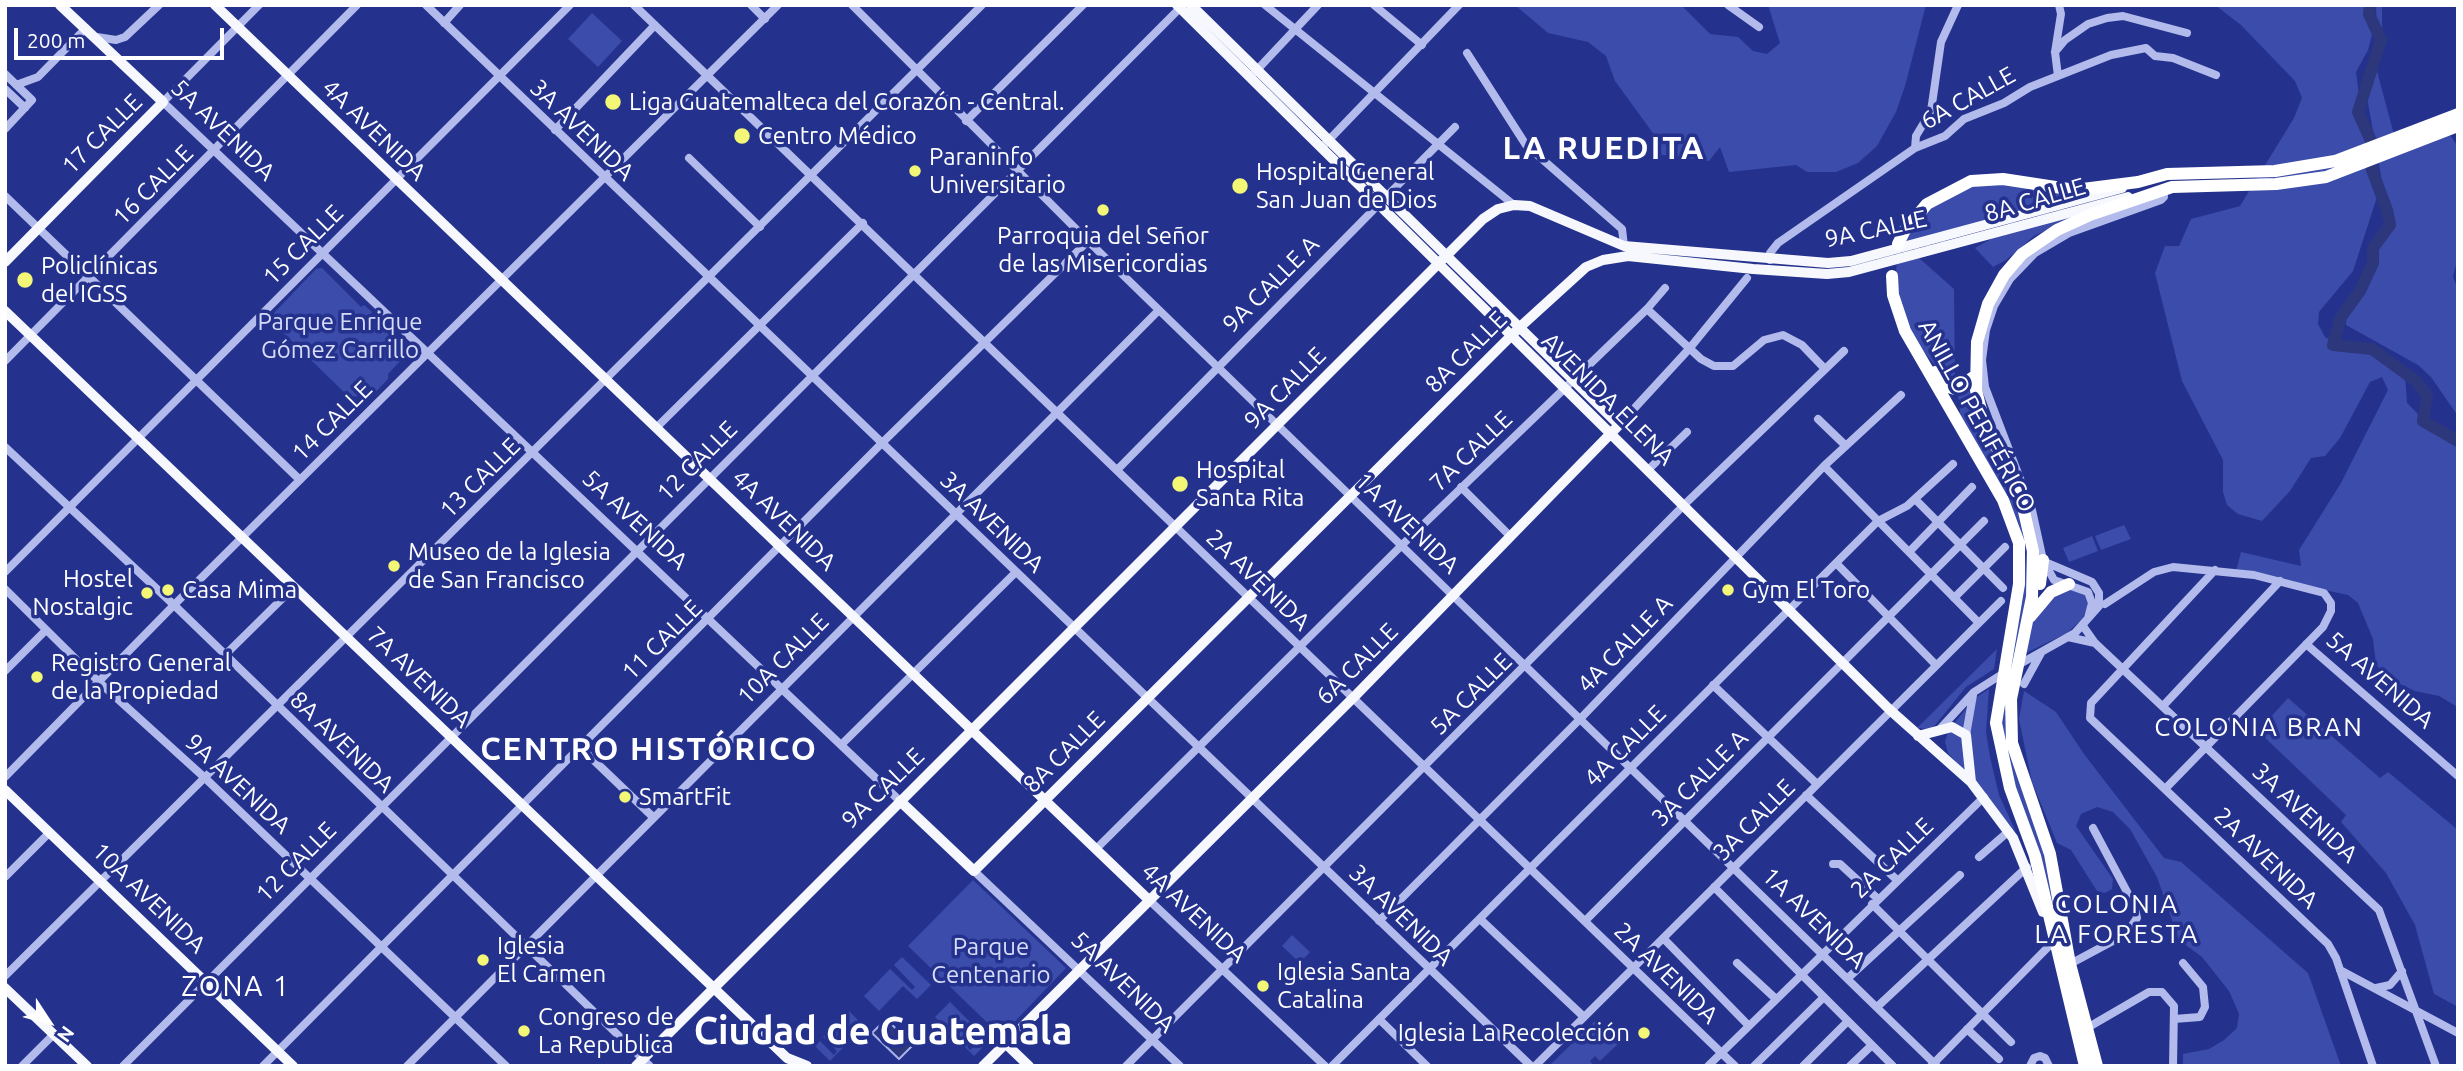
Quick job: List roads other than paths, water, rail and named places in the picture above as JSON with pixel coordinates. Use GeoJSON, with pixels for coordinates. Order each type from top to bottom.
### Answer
{"type":"FeatureCollection","features":[{"type":"Feature","properties":{"kind":"highway","name":"ANILLO PERIFÉRICO"},"geometry":{"type":"LineString","coordinates":[[2097,1066],[2070,964],[2050,855],[2012,743],[2011,699],[2033,579],[2028,523],[1982,414],[1975,376],[1981,322],[2004,275],[2037,243],[2167,183],[2275,171],[2335,161],[2458,114]]}},
{"type":"Feature","properties":{"kind":"highway","name":"ANILLO PERIFÉRICO"},"geometry":{"type":"LineString","coordinates":[[1898,244],[1905,230],[1927,204],[1956,186],[1971,181],[2003,180],[2075,190],[2138,182],[2276,184],[2326,177],[2458,126]]}},
{"type":"Feature","properties":{"kind":"highway","name":"ANILLO PERIFÉRICO"},"geometry":{"type":"LineString","coordinates":[[1892,276],[1897,313],[2003,499],[2019,543],[2020,584],[1996,723],[2010,788],[2035,856],[2085,1066]]}},
{"type":"Feature","properties":{"kind":"highway"},"geometry":{"type":"LineString","coordinates":[[1917,352],[1949,387],[1955,389]]}},
{"type":"Feature","properties":{"kind":"highway"},"geometry":{"type":"LineString","coordinates":[[1955,389],[1975,376]]}},
{"type":"Feature","properties":{"kind":"highway"},"geometry":{"type":"LineString","coordinates":[[1955,389],[1958,421]]}},
{"type":"Feature","properties":{"kind":"highway"},"geometry":{"type":"LineString","coordinates":[[2026,624],[2038,594],[2043,560]]}},
{"type":"Feature","properties":{"kind":"highway"},"geometry":{"type":"LineString","coordinates":[[2026,624],[2048,594],[2059,586],[2069,584]]}},
{"type":"Feature","properties":{"kind":"main road","name":"5A AVENIDA"},"geometry":{"type":"LineString","coordinates":[[60,5],[163,102]]}},
{"type":"Feature","properties":{"kind":"main road"},"geometry":{"type":"LineString","coordinates":[[72,5],[88,30]]}},
{"type":"Feature","properties":{"kind":"main road","name":"4A AVENIDA"},"geometry":{"type":"LineString","coordinates":[[215,5],[1149,900]]}},
{"type":"Feature","properties":{"kind":"main road","name":"AVENIDA ELENA"},"geometry":{"type":"LineString","coordinates":[[1182,6],[1615,428],[1649,469],[1890,710],[1971,782],[2008,831],[2027,867],[2054,941]]}},
{"type":"Feature","properties":{"kind":"main road","name":"17 CALLE"},"geometry":{"type":"LineString","coordinates":[[5,262],[163,102]]}},
{"type":"Feature","properties":{"kind":"main road","name":"9A CALLE"},"geometry":{"type":"LineString","coordinates":[[643,1063],[713,987],[1073,627],[1483,219],[1498,209],[1514,205],[1542,210],[1624,246],[1770,260],[1851,261],[2138,182]]}},
{"type":"Feature","properties":{"kind":"main road","name":"8A CALLE"},"geometry":{"type":"LineString","coordinates":[[974,871],[1517,331],[1586,267],[1614,257],[1628,256],[1813,273],[1849,272],[2109,201],[2143,195]]}},
{"type":"Feature","properties":{"kind":"main road","name":"7A AVENIDA"},"geometry":{"type":"LineString","coordinates":[[5,311],[787,1058],[807,1066]]}},
{"type":"Feature","properties":{"kind":"main road","name":"6A CALLE"},"geometry":{"type":"LineString","coordinates":[[983,1066],[1353,698],[1615,428]]}},
{"type":"Feature","properties":{"kind":"main road"},"geometry":{"type":"LineString","coordinates":[[1918,736],[1952,727],[1966,735]]}},
{"type":"Feature","properties":{"kind":"main road"},"geometry":{"type":"LineString","coordinates":[[1935,752],[1937,732]]}},
{"type":"Feature","properties":{"kind":"main road","name":"AVENIDA ELENA"},"geometry":{"type":"LineString","coordinates":[[1966,735],[1966,758],[1971,782]]}},
{"type":"Feature","properties":{"kind":"main road"},"geometry":{"type":"LineString","coordinates":[[1953,768],[1966,758]]}},
{"type":"Feature","properties":{"kind":"main road","name":"10A AVENIDA"},"geometry":{"type":"LineString","coordinates":[[5,790],[293,1066]]}},
{"type":"Feature","properties":{"kind":"main road","name":"5A AVENIDA"},"geometry":{"type":"LineString","coordinates":[[900,801],[974,871]]}},
{"type":"Feature","properties":{"kind":"main road"},"geometry":{"type":"LineString","coordinates":[[5,988],[87,1066]]}},
{"type":"Feature","properties":{"kind":"main road"},"geometry":{"type":"LineString","coordinates":[[1006,1044],[1029,1066]]}},
{"type":"Feature","properties":{"kind":"street"},"geometry":{"type":"LineString","coordinates":[[16,85],[38,77],[88,30],[116,40],[125,37],[159,5]]}},
{"type":"Feature","properties":{"kind":"street","name":"17 CALLE"},"geometry":{"type":"LineString","coordinates":[[163,102],[259,5]]}},
{"type":"Feature","properties":{"kind":"street","name":"16 CALLE"},"geometry":{"type":"LineString","coordinates":[[5,361],[358,5]]}},
{"type":"Feature","properties":{"kind":"street","name":"3A AVENIDA"},"geometry":{"type":"LineString","coordinates":[[426,5],[1198,748],[1533,1066]]}},
{"type":"Feature","properties":{"kind":"street"},"geometry":{"type":"LineString","coordinates":[[444,23],[460,5]]}},
{"type":"Feature","properties":{"kind":"street","name":"15 CALLE"},"geometry":{"type":"LineString","coordinates":[[5,572],[570,5]]}},
{"type":"Feature","properties":{"kind":"street","name":"2A AVENIDA"},"geometry":{"type":"LineString","coordinates":[[634,5],[1735,1066]]}},
{"type":"Feature","properties":{"kind":"street"},"geometry":{"type":"LineString","coordinates":[[751,5],[765,19]]}},
{"type":"Feature","properties":{"kind":"street","name":"14 CALLE"},"geometry":{"type":"LineString","coordinates":[[5,777],[242,537],[778,5]]}},
{"type":"Feature","properties":{"kind":"street","name":"1A AVENIDA"},"geometry":{"type":"LineString","coordinates":[[852,5],[1088,241],[1686,820],[1934,1065]]}},
{"type":"Feature","properties":{"kind":"street","name":"13 CALLE"},"geometry":{"type":"LineString","coordinates":[[5,976],[813,176],[981,5]]}},
{"type":"Feature","properties":{"kind":"street"},"geometry":{"type":"LineString","coordinates":[[966,121],[1083,5]]}},
{"type":"Feature","properties":{"kind":"street"},"geometry":{"type":"LineString","coordinates":[[1265,5],[1514,205]]}},
{"type":"Feature","properties":{"kind":"street"},"geometry":{"type":"LineString","coordinates":[[1254,74],[1318,5]]}},
{"type":"Feature","properties":{"kind":"street"},"geometry":{"type":"LineString","coordinates":[[1374,5],[1422,45]]}},
{"type":"Feature","properties":{"kind":"street"},"geometry":{"type":"LineString","coordinates":[[1325,144],[1459,5]]}},
{"type":"Feature","properties":{"kind":"street"},"geometry":{"type":"LineString","coordinates":[[1728,5],[1759,27]]}},
{"type":"Feature","properties":{"kind":"street"},"geometry":{"type":"LineString","coordinates":[[1915,148],[1916,136],[1931,111],[1941,42],[1958,5]]}},
{"type":"Feature","properties":{"kind":"street"},"geometry":{"type":"LineString","coordinates":[[2058,76],[2055,52],[2061,14],[2059,5]]}},
{"type":"Feature","properties":{"kind":"street","name":"12 CALLE"},"geometry":{"type":"LineString","coordinates":[[123,1066],[1182,6]]}},
{"type":"Feature","properties":{"kind":"street"},"geometry":{"type":"LineString","coordinates":[[2055,52],[2065,40],[2088,24],[2107,18],[2123,16],[2187,33]]}},
{"type":"Feature","properties":{"kind":"street"},"geometry":{"type":"LineString","coordinates":[[555,130],[655,25]]}},
{"type":"Feature","properties":{"kind":"street","name":"6A CALLE"},"geometry":{"type":"LineString","coordinates":[[1770,260],[1770,253],[1778,243],[1915,148],[1945,136],[1964,119],[2058,76],[2111,55],[2146,48],[2155,56],[2173,58],[2216,75]]}},
{"type":"Feature","properties":{"kind":"street"},"geometry":{"type":"LineString","coordinates":[[1467,54],[1526,145],[1622,229],[1624,246]]}},
{"type":"Feature","properties":{"kind":"street"},"geometry":{"type":"LineString","coordinates":[[5,74],[32,100],[5,129]]}},
{"type":"Feature","properties":{"kind":"street"},"geometry":{"type":"LineString","coordinates":[[5,89],[24,108]]}},
{"type":"Feature","properties":{"kind":"street","name":"5A AVENIDA"},"geometry":{"type":"LineString","coordinates":[[163,102],[900,801]]}},
{"type":"Feature","properties":{"kind":"street","name":"9A CALLE A"},"geometry":{"type":"LineString","coordinates":[[1117,470],[1455,127]]}},
{"type":"Feature","properties":{"kind":"street"},"geometry":{"type":"LineString","coordinates":[[689,158],[760,227]]}},
{"type":"Feature","properties":{"kind":"street","name":"ANILLO PERIFÉRICO"},"geometry":{"type":"LineString","coordinates":[[2043,560],[2032,510],[1985,387],[1983,352],[1994,306],[2017,270],[2059,238],[2094,218],[2163,199],[2167,183]]}},
{"type":"Feature","properties":{"kind":"street"},"geometry":{"type":"LineString","coordinates":[[5,196],[300,480]]}},
{"type":"Feature","properties":{"kind":"street"},"geometry":{"type":"LineString","coordinates":[[657,427],[863,223]]}},
{"type":"Feature","properties":{"kind":"street","name":"11 CALLE"},"geometry":{"type":"LineString","coordinates":[[263,1066],[782,547],[882,443],[1088,241]]}},
{"type":"Feature","properties":{"kind":"street","name":"6A CALLE"},"geometry":{"type":"LineString","coordinates":[[1615,428],[1689,348],[1747,278]]}},
{"type":"Feature","properties":{"kind":"street","name":"7A CALLE"},"geometry":{"type":"LineString","coordinates":[[1096,849],[1461,487],[1647,309],[1665,288]]}},
{"type":"Feature","properties":{"kind":"street"},"geometry":{"type":"LineString","coordinates":[[1647,309],[1689,348],[1714,366],[1733,366],[1763,340],[1783,335],[1794,339],[1825,369]]}},
{"type":"Feature","properties":{"kind":"street","name":"10A CALLE"},"geometry":{"type":"LineString","coordinates":[[407,1066],[524,945],[1159,310]]}},
{"type":"Feature","properties":{"kind":"street","name":"5A CALLE"},"geometry":{"type":"LineString","coordinates":[[1126,1066],[1685,505],[1844,351]]}},
{"type":"Feature","properties":{"kind":"street","name":"4A CALLE A"},"geometry":{"type":"LineString","coordinates":[[1379,921],[1580,719],[1824,466],[1901,395]]}},
{"type":"Feature","properties":{"kind":"street"},"geometry":{"type":"LineString","coordinates":[[1818,419],[1846,446]]}},
{"type":"Feature","properties":{"kind":"street"},"geometry":{"type":"LineString","coordinates":[[1649,469],[1687,432]]}},
{"type":"Feature","properties":{"kind":"street","name":"8A AVENIDA"},"geometry":{"type":"LineString","coordinates":[[5,447],[174,605],[643,1063]]}},
{"type":"Feature","properties":{"kind":"street","name":"4A CALLE"},"geometry":{"type":"LineString","coordinates":[[1332,1066],[1878,521],[1884,520],[1916,499],[1953,464]]}},
{"type":"Feature","properties":{"kind":"street"},"geometry":{"type":"LineString","coordinates":[[1824,466],[1978,622]]}},
{"type":"Feature","properties":{"kind":"street"},"geometry":{"type":"LineString","coordinates":[[1461,487],[1511,537]]}},
{"type":"Feature","properties":{"kind":"street"},"geometry":{"type":"LineString","coordinates":[[1909,552],[1972,487]]}},
{"type":"Feature","properties":{"kind":"street"},"geometry":{"type":"LineString","coordinates":[[1916,499],[2003,588]]}},
{"type":"Feature","properties":{"kind":"street","name":"3A CALLE A"},"geometry":{"type":"LineString","coordinates":[[1585,921],[1984,522]]}},
{"type":"Feature","properties":{"kind":"street"},"geometry":{"type":"LineString","coordinates":[[1954,598],[2005,547]]}},
{"type":"Feature","properties":{"kind":"street"},"geometry":{"type":"LineString","coordinates":[[2043,560],[2052,578],[2080,587],[2090,594],[2092,606],[2086,622]]}},
{"type":"Feature","properties":{"kind":"street"},"geometry":{"type":"LineString","coordinates":[[1937,732],[1974,692],[2068,637],[2095,614],[2099,601],[2095,586],[2081,575],[2055,568],[2043,560]]}},
{"type":"Feature","properties":{"kind":"street"},"geometry":{"type":"LineString","coordinates":[[1836,563],[1936,665]]}},
{"type":"Feature","properties":{"kind":"street"},"geometry":{"type":"LineString","coordinates":[[2105,604],[2165,568],[2236,571],[2280,581],[2329,597],[2331,611],[2323,626],[2165,789]]}},
{"type":"Feature","properties":{"kind":"street"},"geometry":{"type":"LineString","coordinates":[[2123,668],[2215,570]]}},
{"type":"Feature","properties":{"kind":"street"},"geometry":{"type":"LineString","coordinates":[[841,745],[1016,572]]}},
{"type":"Feature","properties":{"kind":"street"},"geometry":{"type":"LineString","coordinates":[[2163,706],[2280,581]]}},
{"type":"Feature","properties":{"kind":"street"},"geometry":{"type":"LineString","coordinates":[[225,655],[294,587]]}},
{"type":"Feature","properties":{"kind":"street","name":"9A AVENIDA"},"geometry":{"type":"LineString","coordinates":[[5,589],[99,682],[205,778],[506,1066]]}},
{"type":"Feature","properties":{"kind":"street","name":"3A CALLE"},"geometry":{"type":"LineString","coordinates":[[1533,1066],[1664,939],[2001,601]]}},
{"type":"Feature","properties":{"kind":"street","name":"3A AVENIDA"},"geometry":{"type":"LineString","coordinates":[[2086,622],[2095,643],[2379,910],[2436,1066]]}},
{"type":"Feature","properties":{"kind":"street"},"geometry":{"type":"LineString","coordinates":[[5,671],[46,630]]}},
{"type":"Feature","properties":{"kind":"street","name":"3A AVENIDA"},"geometry":{"type":"LineString","coordinates":[[2068,637],[2095,643]]}},
{"type":"Feature","properties":{"kind":"street","name":"5A AVENIDA"},"geometry":{"type":"LineString","coordinates":[[2306,644],[2458,776]]}},
{"type":"Feature","properties":{"kind":"street"},"geometry":{"type":"LineString","coordinates":[[2024,684],[2037,654]]}},
{"type":"Feature","properties":{"kind":"street","name":"2A AVENIDA"},"geometry":{"type":"LineString","coordinates":[[2123,668],[2088,709],[2090,718],[2328,944],[2374,1066]]}},
{"type":"Feature","properties":{"kind":"street"},"geometry":{"type":"LineString","coordinates":[[1713,685],[1816,784]]}},
{"type":"Feature","properties":{"kind":"street"},"geometry":{"type":"LineString","coordinates":[[1966,735],[1974,692]]}},
{"type":"Feature","properties":{"kind":"street"},"geometry":{"type":"LineString","coordinates":[[581,748],[653,817]]}},
{"type":"Feature","properties":{"kind":"street"},"geometry":{"type":"LineString","coordinates":[[1806,795],[1897,880]]}},
{"type":"Feature","properties":{"kind":"street","name":"2A CALLE"},"geometry":{"type":"LineString","coordinates":[[1708,1066],[1984,797]]}},
{"type":"Feature","properties":{"kind":"street"},"geometry":{"type":"LineString","coordinates":[[2070,964],[2126,934],[2136,923],[2134,905],[2093,828]]}},
{"type":"Feature","properties":{"kind":"street"},"geometry":{"type":"LineString","coordinates":[[1979,858],[2008,831]]}},
{"type":"Feature","properties":{"kind":"street"},"geometry":{"type":"LineString","coordinates":[[5,877],[49,833]]}},
{"type":"Feature","properties":{"kind":"street"},"geometry":{"type":"LineString","coordinates":[[1833,864],[1843,866],[1899,931],[2011,1042]]}},
{"type":"Feature","properties":{"kind":"street"},"geometry":{"type":"LineString","coordinates":[[1877,1007],[2027,867]]}},
{"type":"Feature","properties":{"kind":"street","name":"5A AVENIDA"},"geometry":{"type":"LineString","coordinates":[[974,871],[1180,1066]]}},
{"type":"Feature","properties":{"kind":"street"},"geometry":{"type":"LineString","coordinates":[[1848,978],[1960,875]]}},
{"type":"Feature","properties":{"kind":"street"},"geometry":{"type":"LineString","coordinates":[[1714,887],[1893,1066]]}},
{"type":"Feature","properties":{"kind":"street","name":"4A AVENIDA"},"geometry":{"type":"LineString","coordinates":[[1149,900],[1325,1066]]}},
{"type":"Feature","properties":{"kind":"street"},"geometry":{"type":"LineString","coordinates":[[1480,919],[1584,1017]]}},
{"type":"Feature","properties":{"kind":"street"},"geometry":{"type":"LineString","coordinates":[[1664,939],[1749,1026]]}},
{"type":"Feature","properties":{"kind":"street"},"geometry":{"type":"LineString","coordinates":[[1934,1065],[2054,941]]}},
{"type":"Feature","properties":{"kind":"street"},"geometry":{"type":"LineString","coordinates":[[1737,963],[1776,999]]}},
{"type":"Feature","properties":{"kind":"street"},"geometry":{"type":"LineString","coordinates":[[2174,1019],[2200,1017],[2205,1007],[2203,987],[2183,963]]}},
{"type":"Feature","properties":{"kind":"street"},"geometry":{"type":"LineString","coordinates":[[2340,970],[2458,1033]]}},
{"type":"Feature","properties":{"kind":"street"},"geometry":{"type":"LineString","coordinates":[[2376,988],[2390,985],[2402,971]]}},
{"type":"Feature","properties":{"kind":"street"},"geometry":{"type":"LineString","coordinates":[[2087,1028],[2155,990],[2174,1003],[2173,1066]]}},
{"type":"Feature","properties":{"kind":"street"},"geometry":{"type":"LineString","coordinates":[[1754,1066],[1824,997]]}},
{"type":"Feature","properties":{"kind":"street"},"geometry":{"type":"LineString","coordinates":[[1379,1018],[1427,1066]]}},
{"type":"Feature","properties":{"kind":"street"},"geometry":{"type":"LineString","coordinates":[[1803,1066],[1849,1021]]}},
{"type":"Feature","properties":{"kind":"street"},"geometry":{"type":"LineString","coordinates":[[1967,1029],[1998,1059]]}},
{"type":"Feature","properties":{"kind":"street"},"geometry":{"type":"LineString","coordinates":[[22,1066],[54,1034]]}},
{"type":"Feature","properties":{"kind":"street"},"geometry":{"type":"LineString","coordinates":[[1850,1066],[1872,1045]]}},
{"type":"Feature","properties":{"kind":"street"},"geometry":{"type":"LineString","coordinates":[[2031,1066],[2032,1060],[2040,1056],[2045,1058],[2049,1066]]}},
{"type":"Feature","properties":{"kind":"waterway"},"geometry":{"type":"LineString","coordinates":[[2370,5],[2369,14],[2381,40],[2358,112],[2372,143],[2372,170],[2390,225],[2373,248],[2373,263],[2360,291],[2341,317],[2333,345],[2372,349],[2416,381],[2427,395],[2423,421],[2458,441]]}},
{"type":"Feature","properties":{"kind":"place","name":"Liga Guatemalteca del Corazón - Central."},"geometry":{"type":"Point","coordinates":[613,102]}},
{"type":"Feature","properties":{"kind":"place","name":"Centro Médico"},"geometry":{"type":"Point","coordinates":[742,136]}},
{"type":"Feature","properties":{"kind":"place","name":"Paraninfo Universitario"},"geometry":{"type":"Point","coordinates":[915,171]}},
{"type":"Feature","properties":{"kind":"place","name":"Hospital General San Juan de Dios"},"geometry":{"type":"Point","coordinates":[1240,186]}},
{"type":"Feature","properties":{"kind":"place","name":"Parroquia del Señor de las Misericordias"},"geometry":{"type":"Point","coordinates":[1103,210]}},
{"type":"Feature","properties":{"kind":"place","name":"Policlínicas del IGSS"},"geometry":{"type":"Point","coordinates":[25,280]}},
{"type":"Feature","properties":{"kind":"place","name":"Hospital Santa Rita"},"geometry":{"type":"Point","coordinates":[1180,484]}},
{"type":"Feature","properties":{"kind":"place","name":"Museo de la Iglesia de San Francisco"},"geometry":{"type":"Point","coordinates":[394,566]}},
{"type":"Feature","properties":{"kind":"place","name":"Casa Mima"},"geometry":{"type":"Point","coordinates":[168,590]}},
{"type":"Feature","properties":{"kind":"place","name":"Gym El Toro"},"geometry":{"type":"Point","coordinates":[1728,590]}},
{"type":"Feature","properties":{"kind":"place","name":"Hostel Nostalgic"},"geometry":{"type":"Point","coordinates":[147,593]}},
{"type":"Feature","properties":{"kind":"place","name":"Registro General de la Propiedad"},"geometry":{"type":"Point","coordinates":[37,677]}},
{"type":"Feature","properties":{"kind":"place","name":"SmartFit"},"geometry":{"type":"Point","coordinates":[625,797]}},
{"type":"Feature","properties":{"kind":"place","name":"Iglesia El Carmen"},"geometry":{"type":"Point","coordinates":[483,960]}},
{"type":"Feature","properties":{"kind":"place","name":"Iglesia Santa Catalina"},"geometry":{"type":"Point","coordinates":[1263,986]}},
{"type":"Feature","properties":{"kind":"place","name":"Congreso de La Republica"},"geometry":{"type":"Point","coordinates":[524,1031]}},
{"type":"Feature","properties":{"kind":"place","name":"Iglesia La Recolección"},"geometry":{"type":"Point","coordinates":[1644,1033]}},
{"type":"Feature","properties":{"kind":"district","name":"LA RUEDITA"},"geometry":{"type":"Point","coordinates":[1604,148]}},
{"type":"Feature","properties":{"kind":"district","name":"COLONIA BRAN"},"geometry":{"type":"Point","coordinates":[2259,727]}},
{"type":"Feature","properties":{"kind":"district","name":"CENTRO HISTÓRICO"},"geometry":{"type":"Point","coordinates":[649,749]}},
{"type":"Feature","properties":{"kind":"district","name":"COLONIA LA FORESTA"},"geometry":{"type":"Point","coordinates":[2117,919]}},
{"type":"Feature","properties":{"kind":"district","name":"ZONA 1"},"geometry":{"type":"Point","coordinates":[236,987]}},
{"type":"Feature","properties":{"kind":"district","name":"Ciudad de Guatemala"},"geometry":{"type":"Point","coordinates":[883,1031]}},
{"type":"Feature","properties":{"kind":"park label","name":"Parque Enrique Gómez Carrillo"},"geometry":{"type":"Point","coordinates":[340,336]}},
{"type":"Feature","properties":{"kind":"park label","name":"Parque Centenario"},"geometry":{"type":"Point","coordinates":[991,961]}}]}
